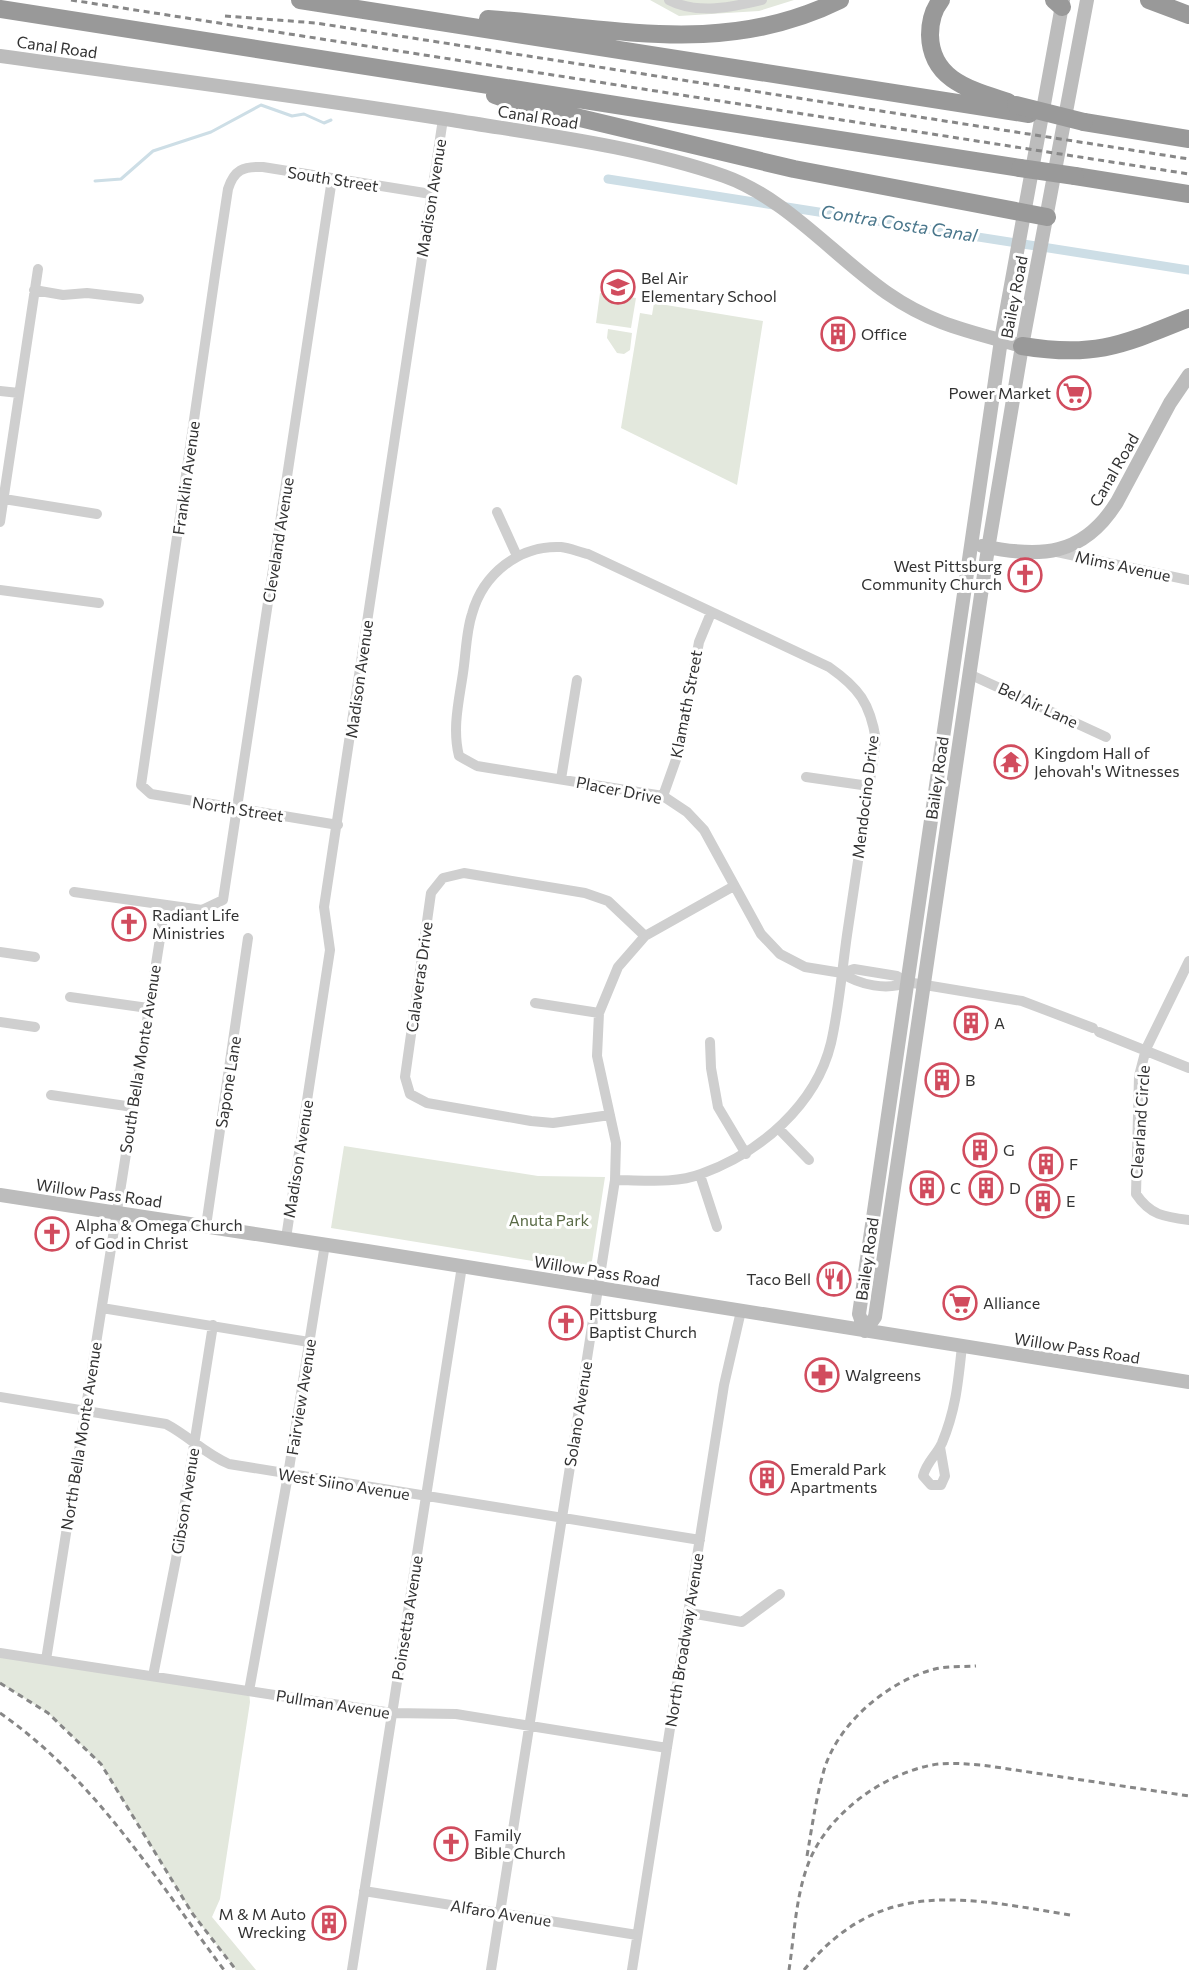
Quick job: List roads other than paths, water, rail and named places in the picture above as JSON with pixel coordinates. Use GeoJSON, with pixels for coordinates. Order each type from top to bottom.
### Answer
{"type":"FeatureCollection","features":[{"type":"Feature","properties":{"kind":"highway"},"geometry":{"type":"LineString","coordinates":[[300,0],[1023,110],[1189,139]]}},
{"type":"Feature","properties":{"kind":"highway"},"geometry":{"type":"LineString","coordinates":[[385,13],[535,22],[669,34],[725,34],[779,25],[804,17],[840,0]]}},
{"type":"Feature","properties":{"kind":"highway"},"geometry":{"type":"LineString","coordinates":[[941,0],[930,28],[932,53],[946,76],[958,84],[1023,110]]}},
{"type":"Feature","properties":{"kind":"highway"},"geometry":{"type":"LineString","coordinates":[[1149,0],[1189,15]]}},
{"type":"Feature","properties":{"kind":"highway"},"geometry":{"type":"LineString","coordinates":[[0,9],[1189,194]]}},
{"type":"Feature","properties":{"kind":"highway"},"geometry":{"type":"LineString","coordinates":[[453,80],[521,104],[743,158],[1047,217]]}},
{"type":"Feature","properties":{"kind":"highway"},"geometry":{"type":"LineString","coordinates":[[1022,346],[1057,351],[1091,351],[1137,339],[1189,318]]}},
{"type":"Feature","properties":{"kind":"main road","name":"Bailey Road"},"geometry":{"type":"LineString","coordinates":[[865,1331],[875,1317],[989,547],[1022,346],[1087,0]]}},
{"type":"Feature","properties":{"kind":"main road","name":"Bailey Road"},"geometry":{"type":"LineString","coordinates":[[865,1331],[859,1314],[971,544],[1001,340],[1060,2]]}},
{"type":"Feature","properties":{"kind":"main road","name":"Canal Road"},"geometry":{"type":"LineString","coordinates":[[0,56],[443,119],[633,152],[718,174],[764,195],[887,293],[927,318],[947,326],[1022,346]]}},
{"type":"Feature","properties":{"kind":"main road","name":"Canal Road"},"geometry":{"type":"LineString","coordinates":[[971,544],[1028,552],[1057,552],[1084,538],[1107,518],[1170,403],[1189,375]]}},
{"type":"Feature","properties":{"kind":"main road","name":"Willow Pass Road"},"geometry":{"type":"LineString","coordinates":[[0,1195],[325,1244],[1189,1382]]}},
{"type":"Feature","properties":{"kind":"street"},"geometry":{"type":"LineString","coordinates":[[669,0],[677,4],[725,9],[762,0]]}},
{"type":"Feature","properties":{"kind":"street","name":"Madison Avenue"},"geometry":{"type":"LineString","coordinates":[[286,1238],[330,950],[324,907],[443,119]]}},
{"type":"Feature","properties":{"kind":"street","name":"South Street"},"geometry":{"type":"LineString","coordinates":[[236,172],[251,166],[263,167],[431,194]]}},
{"type":"Feature","properties":{"kind":"street","name":"Franklin Avenue"},"geometry":{"type":"LineString","coordinates":[[141,785],[228,189],[236,172]]}},
{"type":"Feature","properties":{"kind":"street","name":"Cleveland Avenue"},"geometry":{"type":"LineString","coordinates":[[165,907],[202,910],[223,900],[332,179]]}},
{"type":"Feature","properties":{"kind":"street"},"geometry":{"type":"LineString","coordinates":[[0,522],[38,269]]}},
{"type":"Feature","properties":{"kind":"street"},"geometry":{"type":"LineString","coordinates":[[34,290],[63,295],[87,293],[139,299]]}},
{"type":"Feature","properties":{"kind":"street"},"geometry":{"type":"LineString","coordinates":[[0,391],[19,393]]}},
{"type":"Feature","properties":{"kind":"street"},"geometry":{"type":"LineString","coordinates":[[4,499],[97,514]]}},
{"type":"Feature","properties":{"kind":"street"},"geometry":{"type":"LineString","coordinates":[[497,512],[517,556]]}},
{"type":"Feature","properties":{"kind":"street","name":"Mendocino Drive"},"geometry":{"type":"LineString","coordinates":[[459,756],[454,735],[471,614],[482,589],[495,572],[517,556],[541,549],[562,547],[588,554],[829,667],[853,684],[872,720],[876,740],[842,973],[830,1044],[818,1076],[800,1107],[746,1154],[700,1175],[660,1180],[615,1180]]}},
{"type":"Feature","properties":{"kind":"street","name":"Mims Avenue"},"geometry":{"type":"LineString","coordinates":[[1057,552],[1189,580]]}},
{"type":"Feature","properties":{"kind":"street"},"geometry":{"type":"LineString","coordinates":[[0,590],[99,603]]}},
{"type":"Feature","properties":{"kind":"street","name":"Klamath Street"},"geometry":{"type":"LineString","coordinates":[[663,796],[679,751],[699,642],[711,613]]}},
{"type":"Feature","properties":{"kind":"street","name":"Bel Air Lane"},"geometry":{"type":"LineString","coordinates":[[969,674],[1106,737]]}},
{"type":"Feature","properties":{"kind":"street"},"geometry":{"type":"LineString","coordinates":[[561,778],[577,680]]}},
{"type":"Feature","properties":{"kind":"street","name":"Placer Drive"},"geometry":{"type":"LineString","coordinates":[[459,756],[477,766],[663,796],[687,812],[704,830],[761,934],[780,954],[805,967],[842,973],[854,981],[884,986],[896,987],[907,982],[1022,1000],[1189,1068]]}},
{"type":"Feature","properties":{"kind":"street"},"geometry":{"type":"LineString","coordinates":[[806,777],[869,786]]}},
{"type":"Feature","properties":{"kind":"street","name":"North Street"},"geometry":{"type":"LineString","coordinates":[[141,785],[151,794],[338,825]]}},
{"type":"Feature","properties":{"kind":"street","name":"Calaveras Drive"},"geometry":{"type":"LineString","coordinates":[[610,1114],[553,1123],[531,1121],[427,1103],[410,1094],[405,1077],[431,892],[443,878],[464,873],[585,893],[608,901],[645,936]]}},
{"type":"Feature","properties":{"kind":"street","name":"Solano Avenue"},"geometry":{"type":"LineString","coordinates":[[490,1970],[615,1180],[616,1143],[597,1056],[599,1012],[618,967],[645,936],[734,885]]}},
{"type":"Feature","properties":{"kind":"street"},"geometry":{"type":"LineString","coordinates":[[74,892],[165,907]]}},
{"type":"Feature","properties":{"kind":"street","name":"South Bella Monte Avenue"},"geometry":{"type":"LineString","coordinates":[[118,1212],[165,907]]}},
{"type":"Feature","properties":{"kind":"street","name":"Sapone Lane"},"geometry":{"type":"LineString","coordinates":[[206,1226],[248,938]]}},
{"type":"Feature","properties":{"kind":"street"},"geometry":{"type":"LineString","coordinates":[[0,952],[35,957]]}},
{"type":"Feature","properties":{"kind":"street","name":"Clearland Circle"},"geometry":{"type":"LineString","coordinates":[[1189,961],[1146,1049],[1139,1076],[1136,1194],[1145,1208],[1159,1216],[1189,1220]]}},
{"type":"Feature","properties":{"kind":"street"},"geometry":{"type":"LineString","coordinates":[[70,997],[148,1008]]}},
{"type":"Feature","properties":{"kind":"street"},"geometry":{"type":"LineString","coordinates":[[535,1003],[599,1012]]}},
{"type":"Feature","properties":{"kind":"street"},"geometry":{"type":"LineString","coordinates":[[0,1022],[35,1027]]}},
{"type":"Feature","properties":{"kind":"street"},"geometry":{"type":"LineString","coordinates":[[710,1042],[711,1068],[718,1107],[746,1154]]}},
{"type":"Feature","properties":{"kind":"street"},"geometry":{"type":"LineString","coordinates":[[51,1095],[133,1107]]}},
{"type":"Feature","properties":{"kind":"street"},"geometry":{"type":"LineString","coordinates":[[778,1128],[809,1160]]}},
{"type":"Feature","properties":{"kind":"street"},"geometry":{"type":"LineString","coordinates":[[700,1175],[717,1227]]}},
{"type":"Feature","properties":{"kind":"street","name":"North Bella Monte Avenue"},"geometry":{"type":"LineString","coordinates":[[46,1660],[118,1212]]}},
{"type":"Feature","properties":{"kind":"street","name":"Fairview Avenue"},"geometry":{"type":"LineString","coordinates":[[249,1691],[288,1475],[325,1244]]}},
{"type":"Feature","properties":{"kind":"street","name":"Poinsetta Avenue"},"geometry":{"type":"LineString","coordinates":[[352,1970],[462,1266]]}},
{"type":"Feature","properties":{"kind":"street"},"geometry":{"type":"LineString","coordinates":[[102,1308],[309,1342]]}},
{"type":"Feature","properties":{"kind":"street","name":"North Broadway Avenue"},"geometry":{"type":"LineString","coordinates":[[632,1970],[690,1613],[724,1385],[741,1311]]}},
{"type":"Feature","properties":{"kind":"street","name":"Gibson Avenue"},"geometry":{"type":"LineString","coordinates":[[153,1676],[176,1559],[213,1325]]}},
{"type":"Feature","properties":{"kind":"street"},"geometry":{"type":"LineString","coordinates":[[940,1447],[956,1403],[962,1346]]}},
{"type":"Feature","properties":{"kind":"street","name":"West Siino Avenue"},"geometry":{"type":"LineString","coordinates":[[0,1398],[166,1424],[194,1442],[210,1456],[229,1464],[426,1498],[700,1540]]}},
{"type":"Feature","properties":{"kind":"street"},"geometry":{"type":"LineString","coordinates":[[690,1613],[742,1622],[780,1594]]}},
{"type":"Feature","properties":{"kind":"street","name":"Pullman Avenue"},"geometry":{"type":"LineString","coordinates":[[0,1653],[392,1713],[456,1714],[667,1748]]}},
{"type":"Feature","properties":{"kind":"street","name":"Alfaro Avenue"},"geometry":{"type":"LineString","coordinates":[[364,1891],[637,1935]]}},
{"type":"Feature","properties":{"kind":"waterway"},"geometry":{"type":"LineString","coordinates":[[95,181],[121,179],[153,151],[211,132],[261,105],[292,116],[304,114],[324,123],[331,120]]}},
{"type":"Feature","properties":{"kind":"waterway","name":"Contra Costa Canal"},"geometry":{"type":"LineString","coordinates":[[608,179],[1189,270]]}},
{"type":"Feature","properties":{"kind":"railway"},"geometry":{"type":"LineString","coordinates":[[71,0],[1189,174]]}},
{"type":"Feature","properties":{"kind":"railway"},"geometry":{"type":"LineString","coordinates":[[225,16],[316,23],[1189,159]]}},
{"type":"Feature","properties":{"kind":"railway"},"geometry":{"type":"LineString","coordinates":[[807,1856],[824,1770],[841,1736],[853,1721],[883,1694],[917,1675],[940,1668],[976,1666]]}},
{"type":"Feature","properties":{"kind":"railway"},"geometry":{"type":"LineString","coordinates":[[0,1683],[48,1713],[101,1764],[192,1913],[236,1970]]}},
{"type":"Feature","properties":{"kind":"railway"},"geometry":{"type":"LineString","coordinates":[[0,1713],[66,1768],[95,1800],[148,1866],[224,1970]]}},
{"type":"Feature","properties":{"kind":"railway"},"geometry":{"type":"LineString","coordinates":[[789,1970],[800,1892],[815,1849],[837,1819],[850,1806],[881,1784],[898,1776],[915,1769],[938,1764],[982,1765],[1189,1796]]}},
{"type":"Feature","properties":{"kind":"railway"},"geometry":{"type":"LineString","coordinates":[[804,1970],[833,1940],[863,1919],[894,1907],[926,1901],[960,1900],[1070,1915]]}},
{"type":"Feature","properties":{"kind":"place","name":"Bel Air Elementary School"},"geometry":{"type":"Point","coordinates":[618,287]}},
{"type":"Feature","properties":{"kind":"place","name":"Office"},"geometry":{"type":"Point","coordinates":[838,334]}},
{"type":"Feature","properties":{"kind":"place","name":"Power Market"},"geometry":{"type":"Point","coordinates":[1074,393]}},
{"type":"Feature","properties":{"kind":"place","name":"West Pittsburg Community Church"},"geometry":{"type":"Point","coordinates":[1025,575]}},
{"type":"Feature","properties":{"kind":"place","name":"Kingdom Hall of Jehovah's Witnesses"},"geometry":{"type":"Point","coordinates":[1011,762]}},
{"type":"Feature","properties":{"kind":"place","name":"Radiant Life Ministries"},"geometry":{"type":"Point","coordinates":[129,924]}},
{"type":"Feature","properties":{"kind":"place","name":"A"},"geometry":{"type":"Point","coordinates":[971,1023]}},
{"type":"Feature","properties":{"kind":"place","name":"B"},"geometry":{"type":"Point","coordinates":[942,1080]}},
{"type":"Feature","properties":{"kind":"place","name":"G"},"geometry":{"type":"Point","coordinates":[980,1150]}},
{"type":"Feature","properties":{"kind":"place","name":"F"},"geometry":{"type":"Point","coordinates":[1046,1164]}},
{"type":"Feature","properties":{"kind":"place","name":"C"},"geometry":{"type":"Point","coordinates":[927,1188]}},
{"type":"Feature","properties":{"kind":"place","name":"D"},"geometry":{"type":"Point","coordinates":[986,1188]}},
{"type":"Feature","properties":{"kind":"place","name":"E"},"geometry":{"type":"Point","coordinates":[1043,1201]}},
{"type":"Feature","properties":{"kind":"place","name":"Alpha & Omega Church of God in Christ"},"geometry":{"type":"Point","coordinates":[52,1234]}},
{"type":"Feature","properties":{"kind":"place","name":"Taco Bell"},"geometry":{"type":"Point","coordinates":[834,1279]}},
{"type":"Feature","properties":{"kind":"place","name":"Alliance"},"geometry":{"type":"Point","coordinates":[960,1303]}},
{"type":"Feature","properties":{"kind":"place","name":"Pittsburg Baptist Church"},"geometry":{"type":"Point","coordinates":[566,1323]}},
{"type":"Feature","properties":{"kind":"place","name":"Walgreens"},"geometry":{"type":"Point","coordinates":[822,1375]}},
{"type":"Feature","properties":{"kind":"place","name":"Emerald Park Apartments"},"geometry":{"type":"Point","coordinates":[767,1478]}},
{"type":"Feature","properties":{"kind":"place","name":"Family Bible Church"},"geometry":{"type":"Point","coordinates":[451,1844]}},
{"type":"Feature","properties":{"kind":"place","name":"M & M Auto Wrecking"},"geometry":{"type":"Point","coordinates":[329,1923]}},
{"type":"Feature","properties":{"kind":"park label","name":"Anuta Park"},"geometry":{"type":"Point","coordinates":[549,1220]}}]}
